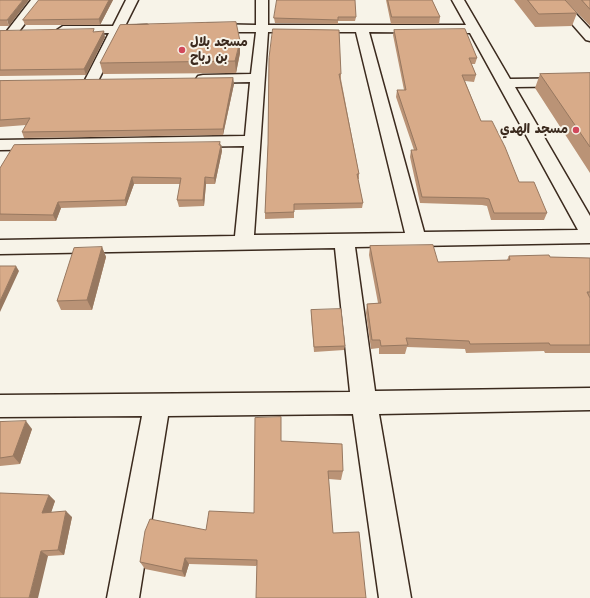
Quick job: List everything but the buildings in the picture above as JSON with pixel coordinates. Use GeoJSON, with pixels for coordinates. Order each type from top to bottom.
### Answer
{"type":"FeatureCollection","features":[{"type":"Feature","properties":{"kind":"street"},"geometry":{"type":"LineString","coordinates":[[13,31],[37,0]]}},
{"type":"Feature","properties":{"kind":"street"},"geometry":{"type":"LineString","coordinates":[[92,80],[116,29],[132,0]]}},
{"type":"Feature","properties":{"kind":"street"},"geometry":{"type":"LineString","coordinates":[[244,242],[256,78],[262,28],[262,0]]}},
{"type":"Feature","properties":{"kind":"street"},"geometry":{"type":"LineString","coordinates":[[458,0],[590,233]]}},
{"type":"Feature","properties":{"kind":"street"},"geometry":{"type":"LineString","coordinates":[[557,0],[590,37]]}},
{"type":"Feature","properties":{"kind":"street"},"geometry":{"type":"LineString","coordinates":[[193,28],[362,30],[474,28]]}},
{"type":"Feature","properties":{"kind":"street"},"geometry":{"type":"LineString","coordinates":[[53,30],[162,29]]}},
{"type":"Feature","properties":{"kind":"street"},"geometry":{"type":"LineString","coordinates":[[362,30],[416,239]]}},
{"type":"Feature","properties":{"kind":"street"},"geometry":{"type":"LineString","coordinates":[[0,31],[29,31]]}},
{"type":"Feature","properties":{"kind":"street"},"geometry":{"type":"LineString","coordinates":[[186,79],[256,78]]}},
{"type":"Feature","properties":{"kind":"street"},"geometry":{"type":"LineString","coordinates":[[77,80],[108,80]]}},
{"type":"Feature","properties":{"kind":"street"},"geometry":{"type":"LineString","coordinates":[[504,83],[590,82]]}},
{"type":"Feature","properties":{"kind":"street"},"geometry":{"type":"LineString","coordinates":[[0,145],[252,141]]}},
{"type":"Feature","properties":{"kind":"street"},"geometry":{"type":"LineString","coordinates":[[0,247],[590,236]]}},
{"type":"Feature","properties":{"kind":"street"},"geometry":{"type":"LineString","coordinates":[[344,241],[364,403],[395,598]]}},
{"type":"Feature","properties":{"kind":"street"},"geometry":{"type":"LineString","coordinates":[[0,406],[157,406],[590,399]]}},
{"type":"Feature","properties":{"kind":"street"},"geometry":{"type":"LineString","coordinates":[[123,598],[157,406]]}},
{"type":"Feature","properties":{"kind":"place","name":"مسجد بلال بن رباح"},"geometry":{"type":"Point","coordinates":[182,50]}},
{"type":"Feature","properties":{"kind":"place","name":"مسجد الهدي"},"geometry":{"type":"Point","coordinates":[576,130]}}]}
